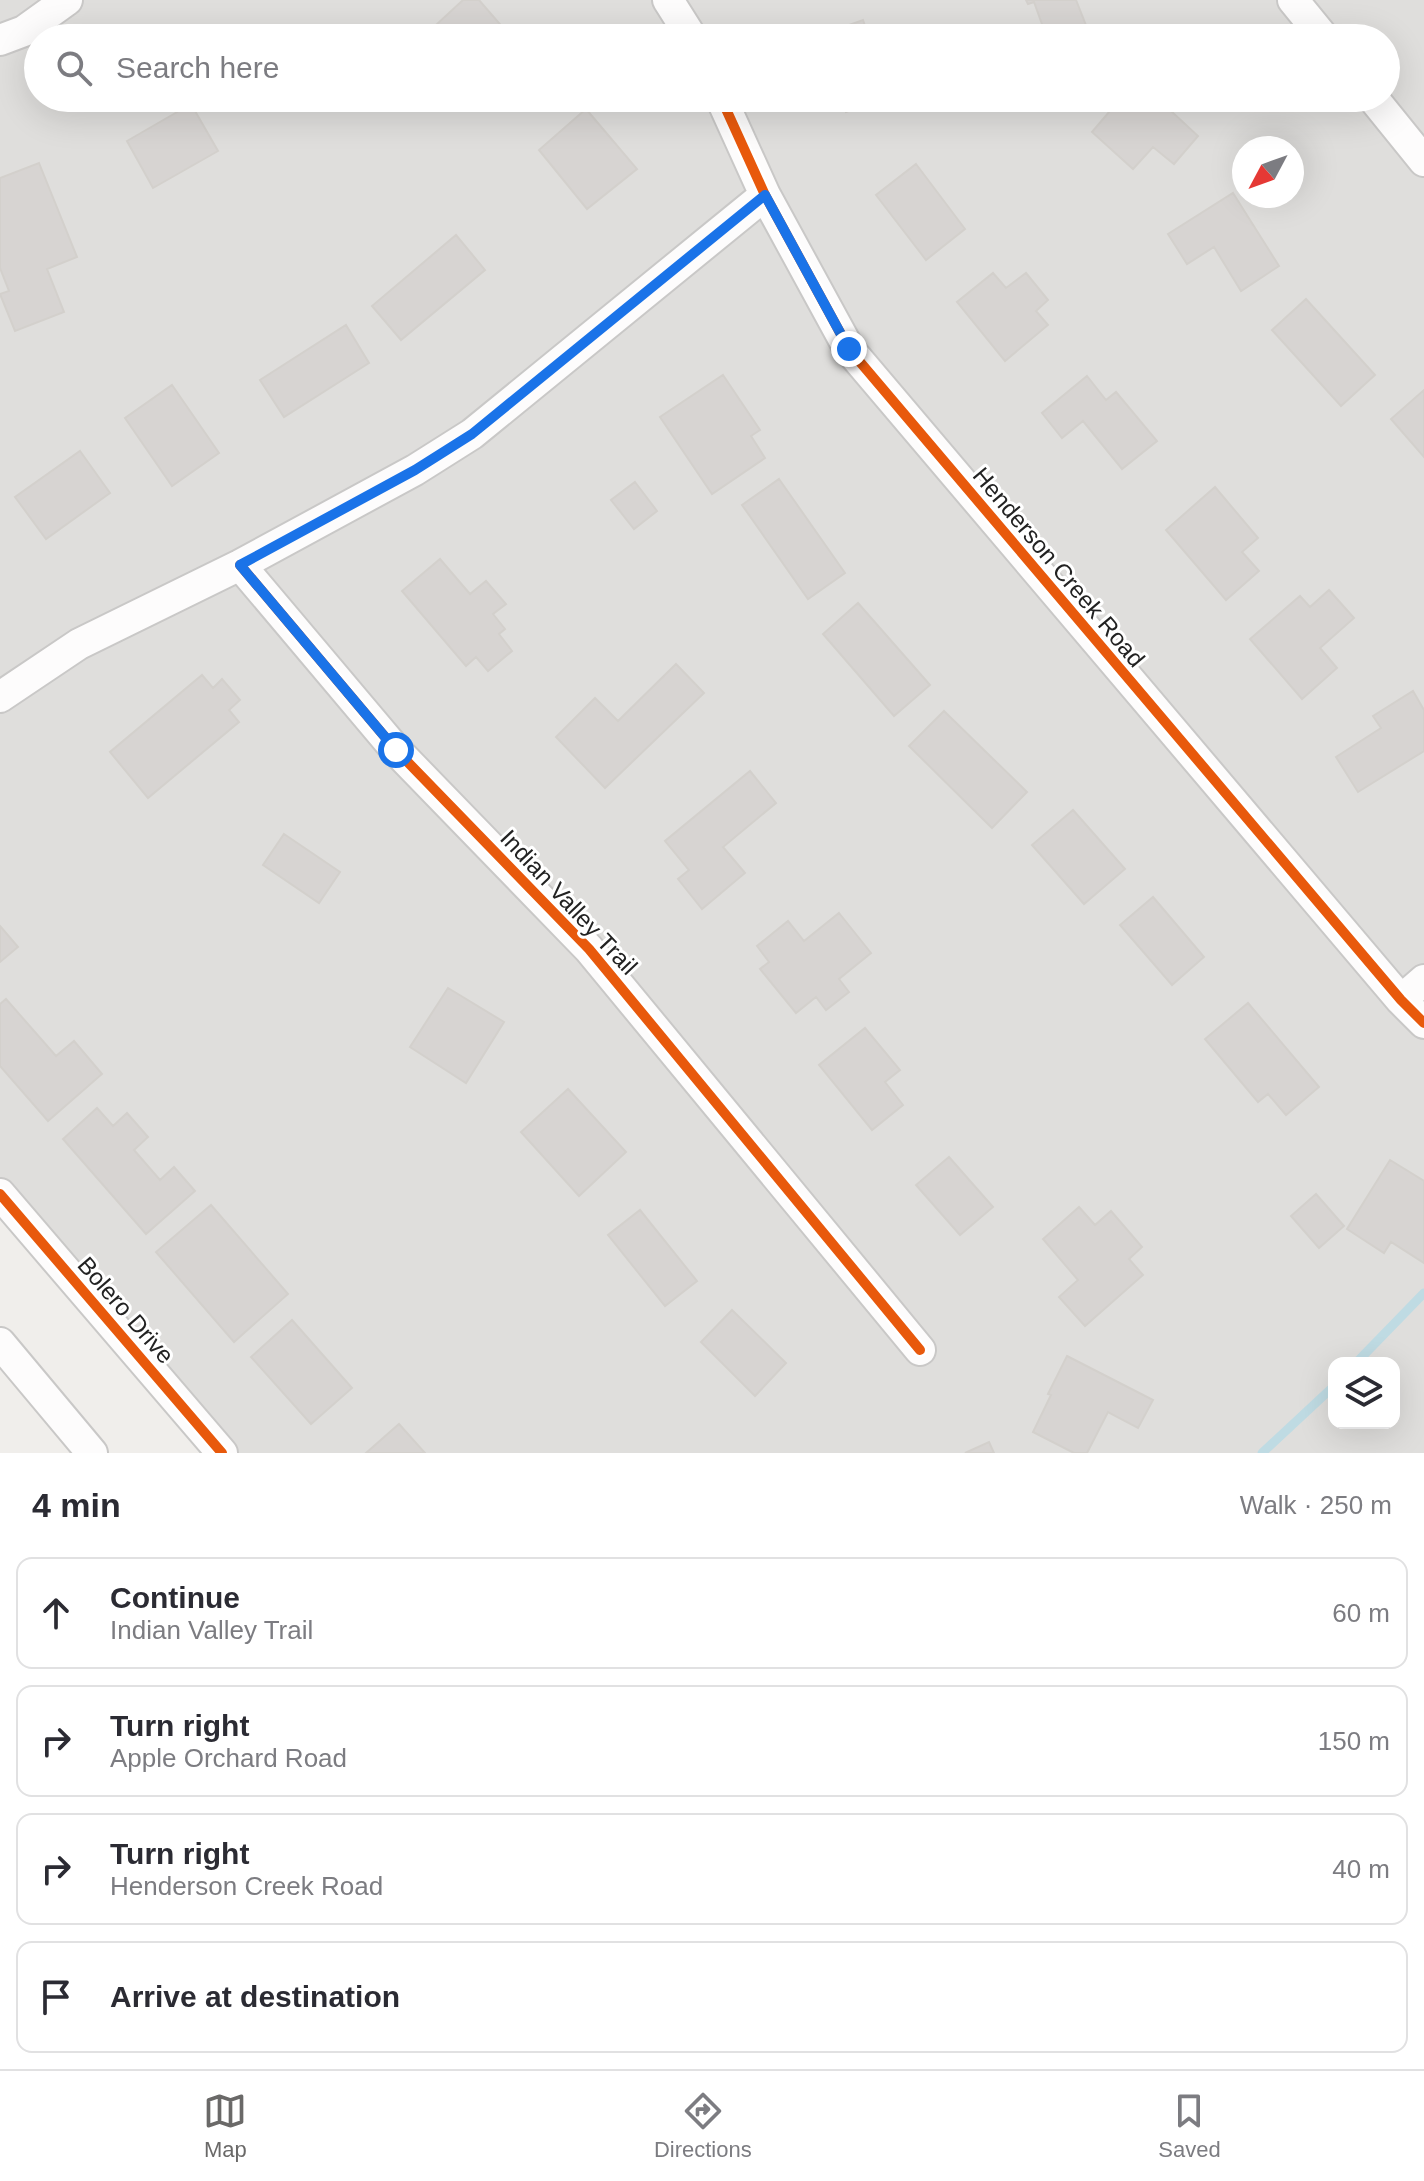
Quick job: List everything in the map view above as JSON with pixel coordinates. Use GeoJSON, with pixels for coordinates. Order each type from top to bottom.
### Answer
{"type":"FeatureCollection","features":[{"type":"Feature","properties":{"kind":"street"},"geometry":{"type":"LineString","coordinates":[[34,24],[67,0]]}},
{"type":"Feature","properties":{"kind":"street"},"geometry":{"type":"LineString","coordinates":[[668,0],[683,24]]}},
{"type":"Feature","properties":{"kind":"street"},"geometry":{"type":"LineString","coordinates":[[1293,0],[1313,24]]}},
{"type":"Feature","properties":{"kind":"street"},"geometry":{"type":"LineString","coordinates":[[0,40],[24,31]]}},
{"type":"Feature","properties":{"kind":"street","name":"Henderson Creek Road"},"geometry":{"type":"LineString","coordinates":[[727,112],[765,195],[849,349],[1401,1000],[1424,1023]]}},
{"type":"Feature","properties":{"kind":"street"},"geometry":{"type":"LineString","coordinates":[[1384,112],[1424,161]]}},
{"type":"Feature","properties":{"kind":"street"},"geometry":{"type":"LineString","coordinates":[[0,697],[79,644],[240,565],[415,470],[472,434],[765,195]]}},
{"type":"Feature","properties":{"kind":"street","name":"Indian Valley Trail"},"geometry":{"type":"LineString","coordinates":[[240,565],[396,750],[589,949],[920,1350]]}},
{"type":"Feature","properties":{"kind":"street"},"geometry":{"type":"LineString","coordinates":[[1401,1000],[1424,980]]}},
{"type":"Feature","properties":{"kind":"street","name":"Bolero Drive"},"geometry":{"type":"LineString","coordinates":[[0,1194],[222,1453]]}},
{"type":"Feature","properties":{"kind":"street"},"geometry":{"type":"LineString","coordinates":[[0,1343],[92,1453]]}},
{"type":"Feature","properties":{"kind":"shaded area"},"geometry":{"type":"Polygon","coordinates":[[[0,0],[1424,0],[1424,1453],[217,1453],[0,1203],[0,0]]]}},
{"type":"Feature","properties":{"kind":"building"},"geometry":{"type":"Polygon","coordinates":[[[463,0],[479,0],[500,24],[437,24],[463,0]]]}},
{"type":"Feature","properties":{"kind":"building"},"geometry":{"type":"Polygon","coordinates":[[[1026,0],[1076,0],[1085,24],[1042,24],[1034,2],[1028,4],[1026,0]]]}},
{"type":"Feature","properties":{"kind":"building"},"geometry":{"type":"Polygon","coordinates":[[[177,112],[196,112],[218,151],[153,188],[127,141],[177,112]]]}},
{"type":"Feature","properties":{"kind":"building"},"geometry":{"type":"Polygon","coordinates":[[[583,112],[589,112],[637,169],[587,209],[539,150],[583,112]]]}},
{"type":"Feature","properties":{"kind":"building"},"geometry":{"type":"Polygon","coordinates":[[[1109,112],[1172,112],[1198,136],[1174,164],[1153,147],[1133,169],[1092,132],[1109,112]]]}},
{"type":"Feature","properties":{"kind":"building"},"geometry":{"type":"Polygon","coordinates":[[[39,163],[77,257],[47,269],[64,312],[15,331],[0,294],[9,291],[0,268],[0,178],[39,163]]]}},
{"type":"Feature","properties":{"kind":"building"},"geometry":{"type":"Polygon","coordinates":[[[916,164],[965,229],[926,260],[876,195],[916,164]]]}},
{"type":"Feature","properties":{"kind":"building"},"geometry":{"type":"Polygon","coordinates":[[[1232,194],[1232,208],[1242,208],[1279,266],[1241,291],[1214,247],[1187,264],[1168,234],[1232,194]]]}},
{"type":"Feature","properties":{"kind":"building"},"geometry":{"type":"Polygon","coordinates":[[[456,235],[485,270],[401,340],[372,306],[456,235]]]}},
{"type":"Feature","properties":{"kind":"building"},"geometry":{"type":"Polygon","coordinates":[[[993,273],[1006,288],[1026,273],[1048,300],[1036,311],[1048,325],[1005,361],[957,302],[993,273]]]}},
{"type":"Feature","properties":{"kind":"building"},"geometry":{"type":"Polygon","coordinates":[[[1306,299],[1375,375],[1341,406],[1272,330],[1306,299]]]}},
{"type":"Feature","properties":{"kind":"building"},"geometry":{"type":"Polygon","coordinates":[[[346,325],[369,363],[284,417],[260,380],[346,325]]]}},
{"type":"Feature","properties":{"kind":"building"},"geometry":{"type":"Polygon","coordinates":[[[723,375],[760,430],[751,436],[765,458],[712,494],[660,417],[723,375]]]}},
{"type":"Feature","properties":{"kind":"building"},"geometry":{"type":"Polygon","coordinates":[[[1087,376],[1106,400],[1116,392],[1157,441],[1122,469],[1083,421],[1062,438],[1042,413],[1087,376]]]}},
{"type":"Feature","properties":{"kind":"building"},"geometry":{"type":"Polygon","coordinates":[[[172,385],[219,453],[172,486],[125,418],[172,385]]]}},
{"type":"Feature","properties":{"kind":"building"},"geometry":{"type":"Polygon","coordinates":[[[1424,390],[1424,457],[1391,419],[1424,390]]]}},
{"type":"Feature","properties":{"kind":"building"},"geometry":{"type":"Polygon","coordinates":[[[80,451],[110,493],[46,539],[15,497],[80,451]]]}},
{"type":"Feature","properties":{"kind":"building"},"geometry":{"type":"Polygon","coordinates":[[[779,479],[845,573],[808,599],[742,505],[779,479]]]}},
{"type":"Feature","properties":{"kind":"building"},"geometry":{"type":"Polygon","coordinates":[[[635,482],[657,511],[634,529],[611,500],[635,482]]]}},
{"type":"Feature","properties":{"kind":"building"},"geometry":{"type":"Polygon","coordinates":[[[1215,487],[1258,538],[1242,552],[1259,571],[1226,600],[1166,530],[1215,487]]]}},
{"type":"Feature","properties":{"kind":"building"},"geometry":{"type":"Polygon","coordinates":[[[440,559],[470,594],[486,581],[506,604],[493,614],[505,629],[499,634],[512,651],[488,671],[476,657],[466,666],[402,591],[440,559]]]}},
{"type":"Feature","properties":{"kind":"building"},"geometry":{"type":"Polygon","coordinates":[[[1329,590],[1354,618],[1320,648],[1337,668],[1302,699],[1250,639],[1300,596],[1310,607],[1329,590]]]}},
{"type":"Feature","properties":{"kind":"building"},"geometry":{"type":"Polygon","coordinates":[[[858,603],[930,685],[894,716],[823,634],[858,603]]]}},
{"type":"Feature","properties":{"kind":"building"},"geometry":{"type":"Polygon","coordinates":[[[676,664],[704,693],[605,788],[556,737],[595,698],[618,721],[676,664]]]}},
{"type":"Feature","properties":{"kind":"building"},"geometry":{"type":"Polygon","coordinates":[[[202,675],[213,688],[222,679],[240,700],[229,710],[239,722],[148,798],[110,752],[202,675]]]}},
{"type":"Feature","properties":{"kind":"building"},"geometry":{"type":"Polygon","coordinates":[[[1413,691],[1424,710],[1424,751],[1358,792],[1336,757],[1381,728],[1373,716],[1413,691]]]}},
{"type":"Feature","properties":{"kind":"building"},"geometry":{"type":"Polygon","coordinates":[[[944,711],[1027,792],[992,828],[909,746],[944,711]]]}},
{"type":"Feature","properties":{"kind":"building"},"geometry":{"type":"Polygon","coordinates":[[[750,771],[776,803],[723,847],[745,873],[702,909],[678,879],[689,870],[665,841],[750,771]]]}},
{"type":"Feature","properties":{"kind":"building"},"geometry":{"type":"Polygon","coordinates":[[[1073,810],[1125,869],[1084,904],[1032,845],[1073,810]]]}},
{"type":"Feature","properties":{"kind":"building"},"geometry":{"type":"Polygon","coordinates":[[[284,834],[340,872],[319,903],[263,865],[284,834]]]}},
{"type":"Feature","properties":{"kind":"building"},"geometry":{"type":"Polygon","coordinates":[[[1153,897],[1204,957],[1172,985],[1120,925],[1153,897]]]}},
{"type":"Feature","properties":{"kind":"building"},"geometry":{"type":"Polygon","coordinates":[[[839,913],[871,953],[839,979],[849,992],[826,1010],[816,997],[796,1013],[760,969],[769,962],[757,946],[788,921],[804,941],[839,913]]]}},
{"type":"Feature","properties":{"kind":"building"},"geometry":{"type":"Polygon","coordinates":[[[0,926],[18,947],[0,962],[0,926]]]}},
{"type":"Feature","properties":{"kind":"building"},"geometry":{"type":"Polygon","coordinates":[[[448,988],[504,1022],[466,1083],[410,1047],[448,988]]]}},
{"type":"Feature","properties":{"kind":"building"},"geometry":{"type":"Polygon","coordinates":[[[6,999],[56,1056],[74,1041],[102,1074],[48,1121],[0,1066],[0,1004],[6,999]]]}},
{"type":"Feature","properties":{"kind":"building"},"geometry":{"type":"Polygon","coordinates":[[[1248,1003],[1319,1087],[1286,1115],[1268,1094],[1258,1102],[1205,1039],[1248,1003]]]}},
{"type":"Feature","properties":{"kind":"building"},"geometry":{"type":"Polygon","coordinates":[[[865,1028],[900,1070],[885,1082],[903,1105],[872,1130],[819,1065],[865,1028]]]}},
{"type":"Feature","properties":{"kind":"building"},"geometry":{"type":"Polygon","coordinates":[[[568,1089],[626,1152],[579,1196],[521,1132],[568,1089]]]}},
{"type":"Feature","properties":{"kind":"building"},"geometry":{"type":"Polygon","coordinates":[[[97,1108],[113,1126],[127,1113],[148,1137],[134,1150],[160,1180],[174,1167],[195,1191],[146,1234],[63,1139],[97,1108]]]}},
{"type":"Feature","properties":{"kind":"building"},"geometry":{"type":"Polygon","coordinates":[[[949,1157],[993,1207],[960,1235],[916,1185],[949,1157]]]}},
{"type":"Feature","properties":{"kind":"building"},"geometry":{"type":"Polygon","coordinates":[[[1390,1160],[1424,1181],[1424,1263],[1391,1242],[1384,1253],[1347,1229],[1390,1160]]]}},
{"type":"Feature","properties":{"kind":"building"},"geometry":{"type":"Polygon","coordinates":[[[1316,1194],[1344,1226],[1319,1248],[1291,1216],[1316,1194]]]}},
{"type":"Feature","properties":{"kind":"building"},"geometry":{"type":"Polygon","coordinates":[[[211,1205],[288,1294],[234,1342],[156,1252],[211,1205]]]}},
{"type":"Feature","properties":{"kind":"building"},"geometry":{"type":"Polygon","coordinates":[[[1079,1207],[1095,1225],[1111,1211],[1142,1247],[1129,1259],[1143,1275],[1085,1326],[1059,1297],[1078,1280],[1043,1239],[1079,1207]]]}},
{"type":"Feature","properties":{"kind":"building"},"geometry":{"type":"Polygon","coordinates":[[[640,1210],[697,1281],[665,1306],[608,1235],[640,1210]]]}},
{"type":"Feature","properties":{"kind":"building"},"geometry":{"type":"Polygon","coordinates":[[[732,1310],[786,1363],[755,1396],[701,1342],[732,1310]]]}},
{"type":"Feature","properties":{"kind":"building"},"geometry":{"type":"Polygon","coordinates":[[[292,1320],[352,1388],[311,1424],[251,1357],[292,1320]]]}},
{"type":"Feature","properties":{"kind":"building"},"geometry":{"type":"Polygon","coordinates":[[[1067,1356],[1153,1400],[1138,1428],[1108,1412],[1087,1453],[1074,1453],[1033,1432],[1067,1356]]]}},
{"type":"Feature","properties":{"kind":"building"},"geometry":{"type":"Polygon","coordinates":[[[399,1424],[425,1453],[366,1453],[399,1424]]]}},
{"type":"Feature","properties":{"kind":"building"},"geometry":{"type":"Polygon","coordinates":[[[989,1442],[994,1453],[965,1453],[989,1442]]]}},
{"type":"Feature","properties":{"kind":"waterway"},"geometry":{"type":"LineString","coordinates":[[1362,1357],[1424,1293]]}},
{"type":"Feature","properties":{"kind":"waterway"},"geometry":{"type":"LineString","coordinates":[[1262,1453],[1328,1392]]}},
{"type":"Feature","properties":{"kind":"cycle path"},"geometry":{"type":"LineString","coordinates":[[727,112],[765,195],[849,349],[1401,1000],[1424,1023]]}},
{"type":"Feature","properties":{"kind":"cycle path"},"geometry":{"type":"LineString","coordinates":[[240,565],[396,750],[589,949],[920,1350]]}},
{"type":"Feature","properties":{"kind":"cycle path"},"geometry":{"type":"LineString","coordinates":[[0,1194],[222,1453]]}},
{"type":"Feature","properties":{"kind":"route"},"geometry":{"type":"LineString","coordinates":[[396,750],[240,565],[415,470],[472,434],[765,195],[849,349]]}}]}
